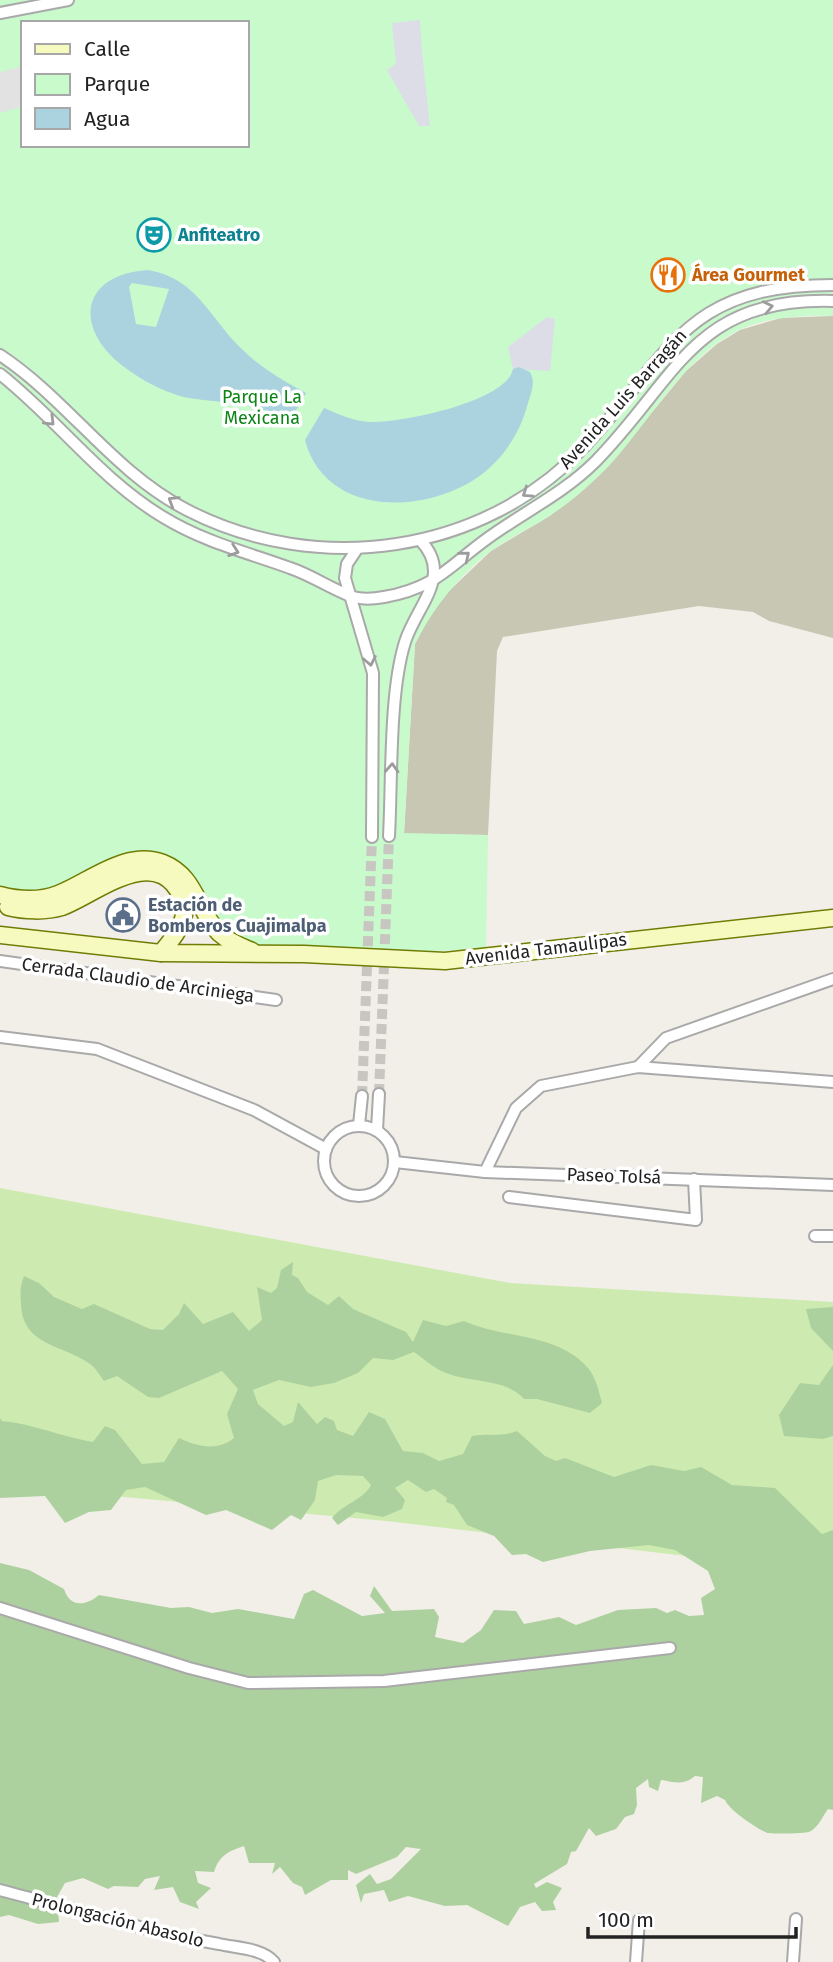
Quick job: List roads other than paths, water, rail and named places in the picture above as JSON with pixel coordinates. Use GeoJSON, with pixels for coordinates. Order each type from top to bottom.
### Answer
{"type":"FeatureCollection","features":[{"type":"Feature","properties":{"kind":"street"},"geometry":{"type":"LineString","coordinates":[[0,13],[68,0]]}},
{"type":"Feature","properties":{"kind":"street","name":"Avenida Luis Barragán"},"geometry":{"type":"LineString","coordinates":[[0,355],[39,386],[123,466],[184,508],[231,530],[275,542],[356,549],[420,540],[491,514],[549,478],[585,446],[670,344],[700,318],[734,300],[779,288],[833,285]]}},
{"type":"Feature","properties":{"kind":"street"},"geometry":{"type":"LineString","coordinates":[[734,300],[739,316]]}},
{"type":"Feature","properties":{"kind":"street","name":"Avenida Luis Barragán"},"geometry":{"type":"LineString","coordinates":[[0,374],[105,474],[160,516],[204,540],[291,568],[350,596],[379,598],[406,593],[434,581],[496,532],[581,474],[602,453],[691,346],[739,316],[781,304],[833,301]]}},
{"type":"Feature","properties":{"kind":"street"},"geometry":{"type":"LineString","coordinates":[[420,540],[434,558],[434,581]]}},
{"type":"Feature","properties":{"kind":"street"},"geometry":{"type":"LineString","coordinates":[[356,549],[345,572],[350,596],[369,650],[374,691],[372,837]]}},
{"type":"Feature","properties":{"kind":"street","name":"Avenida Luis Barragán"},"geometry":{"type":"LineString","coordinates":[[389,836],[400,664],[410,628],[434,581]]}},
{"type":"Feature","properties":{"kind":"street","name":"Avenida Tamaulipas"},"geometry":{"type":"LineString","coordinates":[[0,895],[38,899],[57,895],[122,863],[145,860],[161,862],[177,870],[189,881],[205,914],[218,932],[231,942],[257,954]]}},
{"type":"Feature","properties":{"kind":"street"},"geometry":{"type":"LineString","coordinates":[[0,905],[40,910],[62,907],[126,876],[144,872],[157,874],[178,889],[184,901],[185,914],[181,926],[161,953]]}},
{"type":"Feature","properties":{"kind":"street","name":"Avenida Tamaulipas"},"geometry":{"type":"LineString","coordinates":[[0,934],[161,953],[445,961],[833,918]]}},
{"type":"Feature","properties":{"kind":"street","name":"Cerrada Claudio de Arciniega"},"geometry":{"type":"LineString","coordinates":[[0,961],[276,1000]]}},
{"type":"Feature","properties":{"kind":"street"},"geometry":{"type":"LineString","coordinates":[[638,1067],[666,1038],[833,979]]}},
{"type":"Feature","properties":{"kind":"street"},"geometry":{"type":"LineString","coordinates":[[0,1037],[108,1053],[254,1110],[326,1149]]}},
{"type":"Feature","properties":{"kind":"street"},"geometry":{"type":"LineString","coordinates":[[485,1172],[516,1108],[541,1086],[638,1067],[833,1082]]}},
{"type":"Feature","properties":{"kind":"street"},"geometry":{"type":"LineString","coordinates":[[377,1130],[379,1094]]}},
{"type":"Feature","properties":{"kind":"street"},"geometry":{"type":"LineString","coordinates":[[359,1125],[362,1096]]}},
{"type":"Feature","properties":{"kind":"street"},"geometry":{"type":"LineString","coordinates":[[359,1125],[377,1130],[390,1143],[395,1161],[392,1177],[382,1189],[368,1196],[353,1196],[339,1190],[328,1179],[324,1164],[326,1149],[342,1130],[359,1125]]}},
{"type":"Feature","properties":{"kind":"street","name":"Paseo Tolsá"},"geometry":{"type":"LineString","coordinates":[[395,1161],[485,1172],[833,1185]]}},
{"type":"Feature","properties":{"kind":"street"},"geometry":{"type":"LineString","coordinates":[[509,1197],[696,1220],[694,1179]]}},
{"type":"Feature","properties":{"kind":"street"},"geometry":{"type":"LineString","coordinates":[[815,1236],[833,1236]]}},
{"type":"Feature","properties":{"kind":"street"},"geometry":{"type":"LineString","coordinates":[[0,1608],[189,1668],[248,1683],[384,1681],[670,1648]]}},
{"type":"Feature","properties":{"kind":"street","name":"Prolongación Abasolo"},"geometry":{"type":"LineString","coordinates":[[0,1890],[161,1934],[250,1950],[269,1956],[274,1962]]}},
{"type":"Feature","properties":{"kind":"street"},"geometry":{"type":"LineString","coordinates":[[793,1962],[796,1919]]}},
{"type":"Feature","properties":{"kind":"street"},"geometry":{"type":"LineString","coordinates":[[636,1962],[639,1920]]}},
{"type":"Feature","properties":{"kind":"water"},"geometry":{"type":"Polygon","coordinates":[[[148,270],[180,282],[192,291],[232,339],[251,357],[306,393],[287,426],[266,411],[180,396],[166,391],[133,373],[110,354],[98,339],[92,323],[91,308],[96,294],[107,282],[125,274],[148,270]],[[132,283],[129,287],[136,324],[156,327],[169,289],[132,283]]]}},
{"type":"Feature","properties":{"kind":"water"},"geometry":{"type":"Polygon","coordinates":[[[519,367],[530,372],[533,384],[525,413],[512,440],[486,471],[464,486],[438,496],[411,502],[384,502],[358,497],[335,485],[317,466],[305,440],[324,408],[352,419],[371,422],[405,419],[473,401],[506,381],[513,369],[519,367]]]}},
{"type":"Feature","properties":{"kind":"tunnel"},"geometry":{"type":"LineString","coordinates":[[379,1094],[389,836]]}},
{"type":"Feature","properties":{"kind":"tunnel"},"geometry":{"type":"LineString","coordinates":[[362,1096],[372,837]]}},
{"type":"Feature","properties":{"kind":"place","name":"Anfiteatro"},"geometry":{"type":"Point","coordinates":[154,235]}},
{"type":"Feature","properties":{"kind":"place","name":"Área Gourmet"},"geometry":{"type":"Point","coordinates":[668,275]}},
{"type":"Feature","properties":{"kind":"place","name":"Estación de Bomberos Cuajimalpa"},"geometry":{"type":"Point","coordinates":[123,915]}},
{"type":"Feature","properties":{"kind":"park label","name":"Parque La Mexicana"},"geometry":{"type":"Point","coordinates":[262,407]}}]}
